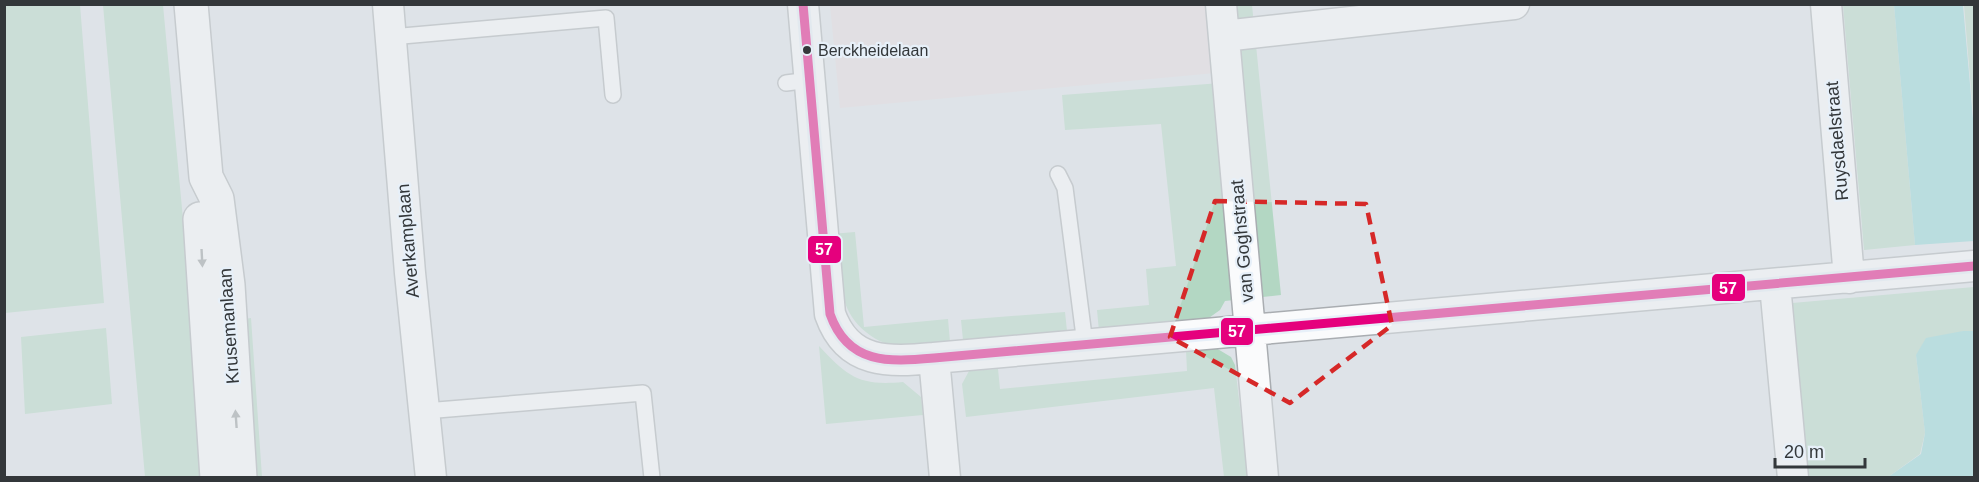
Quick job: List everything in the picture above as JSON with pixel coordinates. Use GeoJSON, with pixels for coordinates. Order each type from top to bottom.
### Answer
{"type":"FeatureCollection","features":[{"type":"Feature","properties":{"kind":"main road","name":"Krusemanlaan"},"geometry":{"type":"LineString","coordinates":[[191,4],[206,177],[217,199],[228,285],[240,477]]}},
{"type":"Feature","properties":{"kind":"main road","name":"Krusemanlaan"},"geometry":{"type":"LineString","coordinates":[[206,177],[199,199],[210,399],[217,477]]}},
{"type":"Feature","properties":{"kind":"street","name":"Averkamplaan"},"geometry":{"type":"LineString","coordinates":[[388,4],[410,273],[431,477]]}},
{"type":"Feature","properties":{"kind":"street"},"geometry":{"type":"LineString","coordinates":[[803,4],[798,81],[830,314],[834,326],[847,344],[879,360],[934,358],[1974,266]]}},
{"type":"Feature","properties":{"kind":"street","name":"van Goghstraat"},"geometry":{"type":"LineString","coordinates":[[1221,4],[1263,477]]}},
{"type":"Feature","properties":{"kind":"street"},"geometry":{"type":"LineString","coordinates":[[1224,36],[1514,4]]}},
{"type":"Feature","properties":{"kind":"street","name":"Ruysdaelstraat"},"geometry":{"type":"LineString","coordinates":[[1826,4],[1849,278]]}},
{"type":"Feature","properties":{"kind":"street"},"geometry":{"type":"LineString","coordinates":[[1774,285],[1793,477]]}},
{"type":"Feature","properties":{"kind":"street"},"geometry":{"type":"LineString","coordinates":[[934,358],[945,477]]}},
{"type":"Feature","properties":{"kind":"lane"},"geometry":{"type":"LineString","coordinates":[[391,37],[606,18],[613,95]]}},
{"type":"Feature","properties":{"kind":"lane"},"geometry":{"type":"LineString","coordinates":[[1058,174],[1065,188],[1085,344]]}},
{"type":"Feature","properties":{"kind":"lane"},"geometry":{"type":"LineString","coordinates":[[425,411],[643,393],[652,477]]}},
{"type":"Feature","properties":{"kind":"highlighted area"},"geometry":{"type":"Polygon","coordinates":[[[1215,201],[1366,204],[1392,325],[1290,403],[1170,337],[1215,201]]]}},
{"type":"Feature","properties":{"kind":"shaded area"},"geometry":{"type":"Polygon","coordinates":[[[830,5],[1209,5],[1215,73],[840,108],[830,5]]]}},
{"type":"Feature","properties":{"kind":"green space"},"geometry":{"type":"Polygon","coordinates":[[[17,4],[80,5],[104,303],[5,313],[4,6],[17,4]]]}},
{"type":"Feature","properties":{"kind":"green space"},"geometry":{"type":"Polygon","coordinates":[[[103,5],[163,5],[184,230],[200,477],[145,477],[103,5]]]}},
{"type":"Feature","properties":{"kind":"green space"},"geometry":{"type":"Polygon","coordinates":[[[1214,5],[1252,5],[1281,295],[1225,301],[1220,310],[1206,320],[1099,331],[1097,310],[1149,305],[1146,269],[1176,266],[1161,124],[1065,130],[1062,95],[1221,83],[1214,5]]]}},
{"type":"Feature","properties":{"kind":"green space"},"geometry":{"type":"Polygon","coordinates":[[[1843,5],[1894,5],[1915,245],[1864,250],[1843,5]]]}},
{"type":"Feature","properties":{"kind":"green space"},"geometry":{"type":"Polygon","coordinates":[[[1964,5],[1974,5],[1974,126],[1964,5]]]}},
{"type":"Feature","properties":{"kind":"green space"},"geometry":{"type":"Polygon","coordinates":[[[855,232],[864,327],[948,319],[950,342],[918,347],[889,345],[870,335],[855,321],[845,303],[839,255],[831,234],[855,232]]]}},
{"type":"Feature","properties":{"kind":"green space"},"geometry":{"type":"Polygon","coordinates":[[[1974,287],[1974,331],[1963,331],[1916,355],[1925,433],[1920,454],[1888,477],[1799,477],[1781,304],[1974,287]]]}},
{"type":"Feature","properties":{"kind":"green space"},"geometry":{"type":"Polygon","coordinates":[[[1065,312],[1067,331],[963,340],[961,320],[1065,312]]]}},
{"type":"Feature","properties":{"kind":"green space"},"geometry":{"type":"Polygon","coordinates":[[[251,318],[262,477],[247,477],[239,320],[251,318]]]}},
{"type":"Feature","properties":{"kind":"green space"},"geometry":{"type":"Polygon","coordinates":[[[106,328],[112,404],[25,414],[21,337],[106,328]]]}},
{"type":"Feature","properties":{"kind":"green space"},"geometry":{"type":"Polygon","coordinates":[[[819,346],[838,365],[855,377],[865,381],[903,382],[921,397],[923,415],[826,424],[819,346]]]}},
{"type":"Feature","properties":{"kind":"green space"},"geometry":{"type":"Polygon","coordinates":[[[1216,348],[1231,357],[1235,365],[1248,477],[1224,477],[1214,388],[966,417],[962,384],[969,371],[998,369],[1000,389],[1187,371],[1186,350],[1216,348]]]}},
{"type":"Feature","properties":{"kind":"water"},"geometry":{"type":"Polygon","coordinates":[[[1894,5],[1963,5],[1974,130],[1974,241],[1915,245],[1894,5]]]}},
{"type":"Feature","properties":{"kind":"water"},"geometry":{"type":"Polygon","coordinates":[[[1974,331],[1974,477],[1888,477],[1921,454],[1925,433],[1916,355],[1926,338],[1974,331]]]}},
{"type":"Feature","properties":{"kind":"transit line","name":"57"},"geometry":{"type":"LineString","coordinates":[[803,4],[830,314],[838,331],[848,343],[872,357],[901,360],[934,358],[1974,266]]}},
{"type":"Feature","properties":{"kind":"place","name":"Berckheidelaan"},"geometry":{"type":"Point","coordinates":[807,50]}}]}
